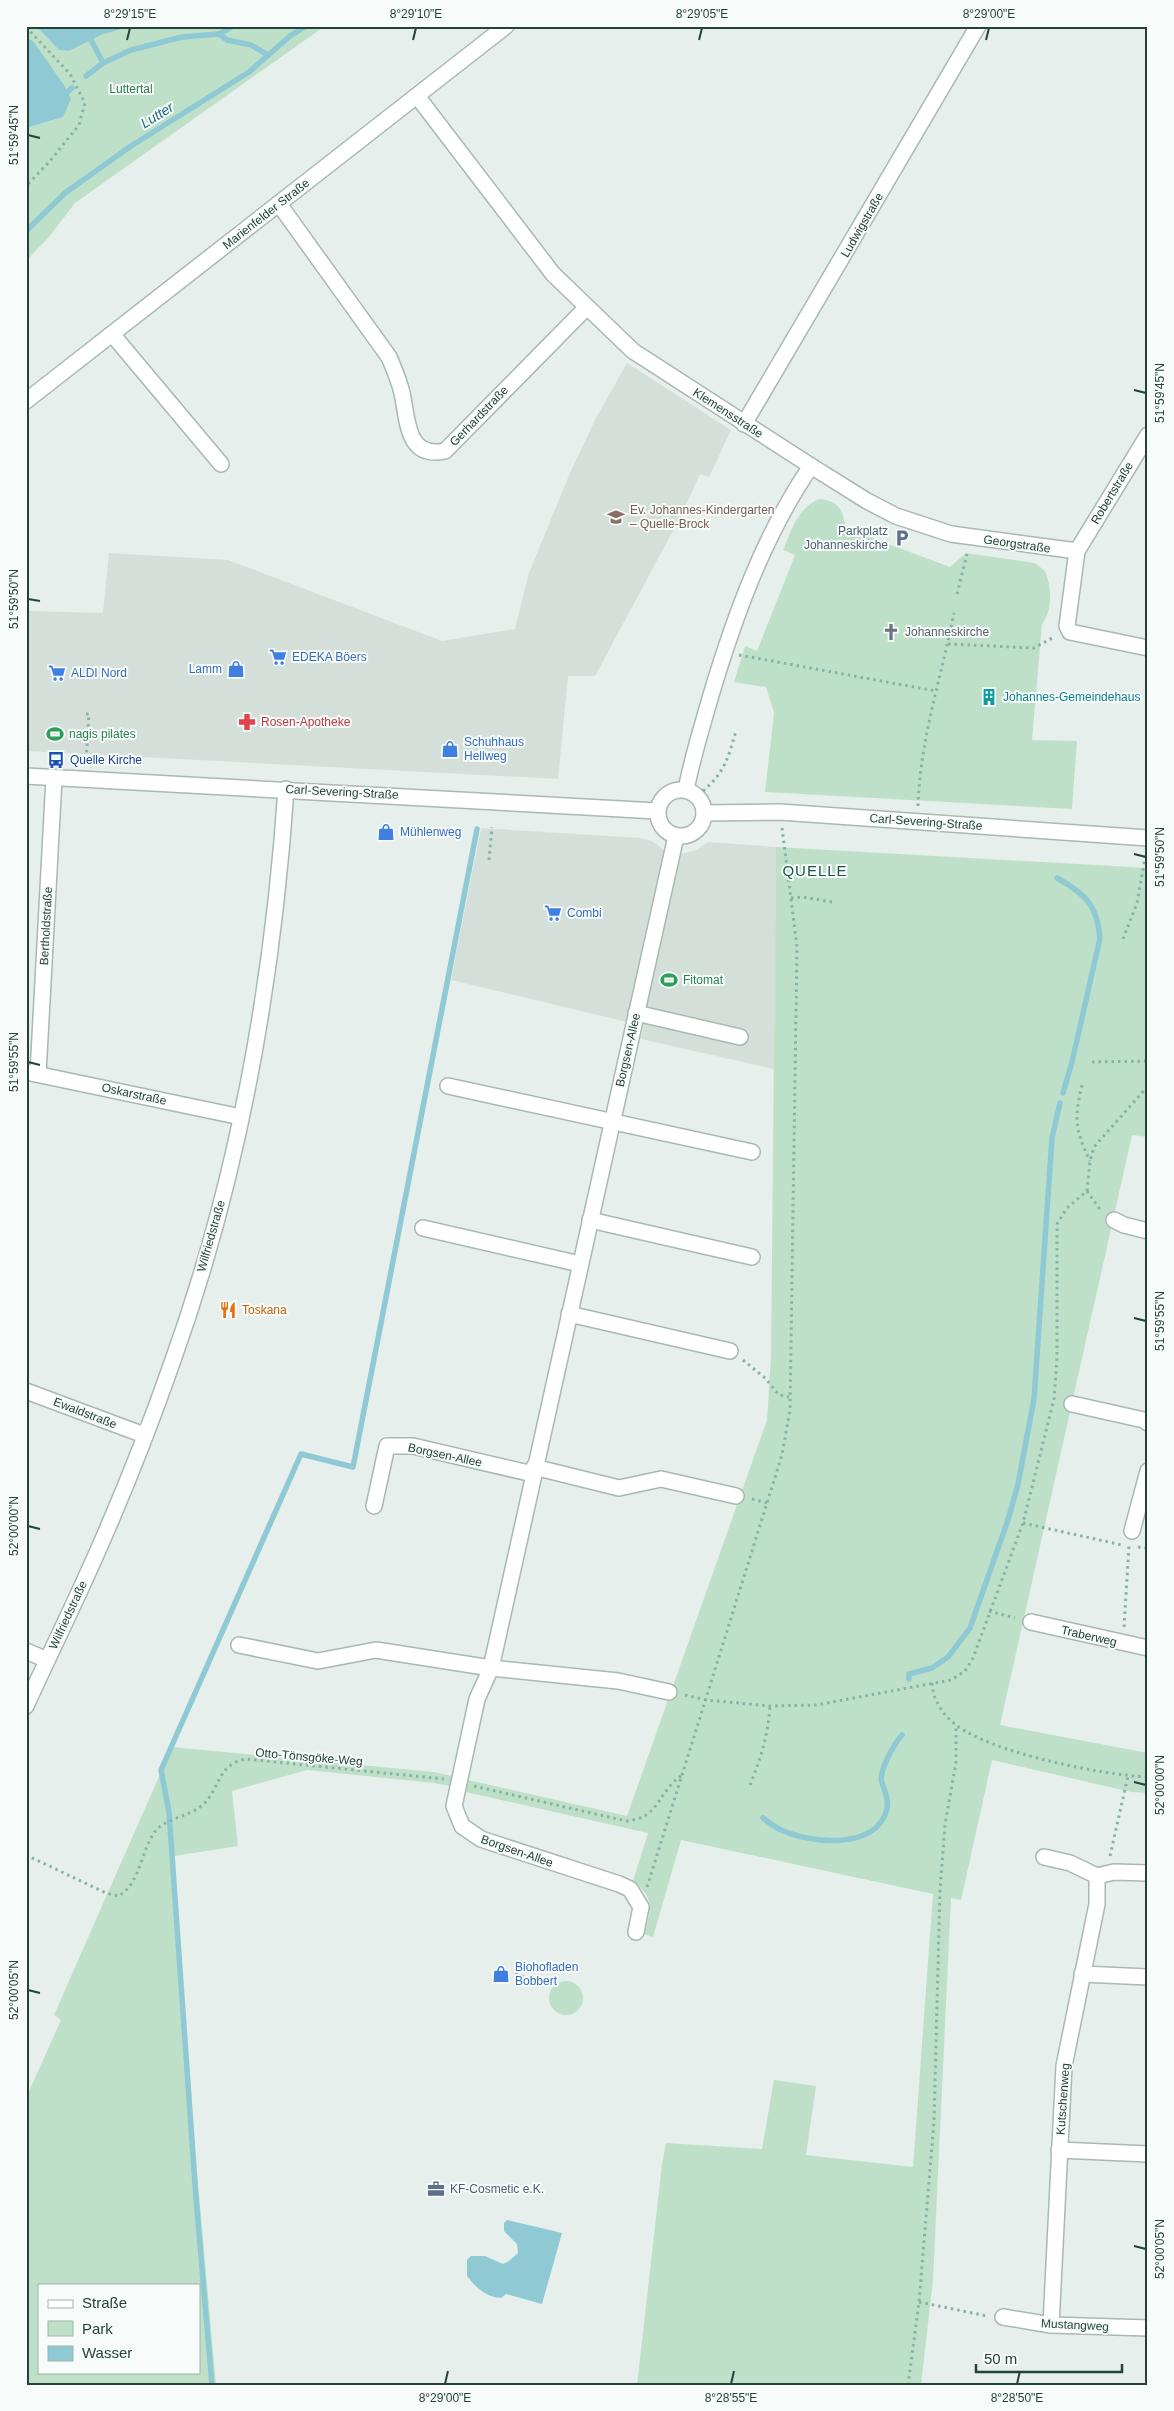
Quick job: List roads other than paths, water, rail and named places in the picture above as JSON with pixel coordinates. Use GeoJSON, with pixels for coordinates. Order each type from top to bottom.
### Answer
{"type":"FeatureCollection","features":[{"type":"Feature","properties":{"kind":"street","name":"Marienfelder Straße"},"geometry":{"type":"LineString","coordinates":[[26,401],[506,26]]}},
{"type":"Feature","properties":{"kind":"street","name":"Ludwigstraße"},"geometry":{"type":"LineString","coordinates":[[744,424],[978,26]]}},
{"type":"Feature","properties":{"kind":"street","name":"Klemensstraße"},"geometry":{"type":"LineString","coordinates":[[417,96],[553,274],[586,308],[633,351],[811,466]]}},
{"type":"Feature","properties":{"kind":"street","name":"Gerhardstraße"},"geometry":{"type":"LineString","coordinates":[[279,204],[388,357],[397,375],[403,395],[406,421],[413,439],[420,449],[431,454],[445,451],[586,308]]}},
{"type":"Feature","properties":{"kind":"street"},"geometry":{"type":"LineString","coordinates":[[112,334],[221,464]]}},
{"type":"Feature","properties":{"kind":"street","name":"Robertstraße"},"geometry":{"type":"LineString","coordinates":[[1077,551],[1148,435]]}},
{"type":"Feature","properties":{"kind":"street"},"geometry":{"type":"LineString","coordinates":[[691,793],[670,792],[659,803],[657,818],[664,830],[676,836],[690,835],[700,826],[704,812],[691,793],[691,761],[724,650],[780,515],[811,466]]}},
{"type":"Feature","properties":{"kind":"street","name":"Georgstraße"},"geometry":{"type":"LineString","coordinates":[[811,466],[867,501],[896,516],[938,530],[970,537],[1077,551]]}},
{"type":"Feature","properties":{"kind":"street"},"geometry":{"type":"LineString","coordinates":[[1077,551],[1068,630],[1148,648]]}},
{"type":"Feature","properties":{"kind":"street","name":"Carl-Severing-Straße"},"geometry":{"type":"LineString","coordinates":[[26,776],[657,811]]}},
{"type":"Feature","properties":{"kind":"street","name":"Bertholdstraße"},"geometry":{"type":"LineString","coordinates":[[32,1073],[54,778]]}},
{"type":"Feature","properties":{"kind":"street","name":"Wilfriedstraße"},"geometry":{"type":"LineString","coordinates":[[26,1706],[100,1547],[174,1359],[206,1255],[242,1116],[270,961],[280,874],[286,789]]}},
{"type":"Feature","properties":{"kind":"street","name":"Carl-Severing-Straße"},"geometry":{"type":"LineString","coordinates":[[704,812],[780,812],[1147,838]]}},
{"type":"Feature","properties":{"kind":"street","name":"Borgsen-Allee"},"geometry":{"type":"LineString","coordinates":[[636,1932],[641,1908],[630,1890],[619,1884],[493,1844],[470,1833],[462,1826],[455,1812],[459,1783],[477,1699],[491,1668],[533,1471],[676,836]]}},
{"type":"Feature","properties":{"kind":"street"},"geometry":{"type":"LineString","coordinates":[[636,1013],[740,1037]]}},
{"type":"Feature","properties":{"kind":"street","name":"Oskarstraße"},"geometry":{"type":"LineString","coordinates":[[32,1073],[242,1116]]}},
{"type":"Feature","properties":{"kind":"street"},"geometry":{"type":"LineString","coordinates":[[448,1086],[752,1152]]}},
{"type":"Feature","properties":{"kind":"street"},"geometry":{"type":"LineString","coordinates":[[590,1220],[752,1257]]}},
{"type":"Feature","properties":{"kind":"street"},"geometry":{"type":"LineString","coordinates":[[1114,1220],[1124,1225],[1148,1230]]}},
{"type":"Feature","properties":{"kind":"street"},"geometry":{"type":"LineString","coordinates":[[423,1228],[580,1264]]}},
{"type":"Feature","properties":{"kind":"street"},"geometry":{"type":"LineString","coordinates":[[569,1314],[730,1351]]}},
{"type":"Feature","properties":{"kind":"street","name":"Ewaldstraße"},"geometry":{"type":"LineString","coordinates":[[26,1391],[144,1435]]}},
{"type":"Feature","properties":{"kind":"street"},"geometry":{"type":"LineString","coordinates":[[1072,1404],[1144,1420],[1148,1423]]}},
{"type":"Feature","properties":{"kind":"street","name":"Borgsen-Allee"},"geometry":{"type":"LineString","coordinates":[[374,1506],[387,1446],[413,1446],[619,1488],[660,1480],[736,1496]]}},
{"type":"Feature","properties":{"kind":"street"},"geometry":{"type":"LineString","coordinates":[[1132,1531],[1148,1471]]}},
{"type":"Feature","properties":{"kind":"street","name":"Traberweg"},"geometry":{"type":"LineString","coordinates":[[1031,1622],[1148,1648]]}},
{"type":"Feature","properties":{"kind":"street"},"geometry":{"type":"LineString","coordinates":[[239,1645],[318,1661],[376,1650],[491,1668],[618,1681],[669,1692]]}},
{"type":"Feature","properties":{"kind":"street","name":"Wilfriedstraße"},"geometry":{"type":"LineString","coordinates":[[26,1651],[47,1660]]}},
{"type":"Feature","properties":{"kind":"street"},"geometry":{"type":"LineString","coordinates":[[1044,1857],[1070,1863],[1098,1876],[1114,1872],[1148,1873]]}},
{"type":"Feature","properties":{"kind":"street","name":"Kutschenweg"},"geometry":{"type":"LineString","coordinates":[[1051,2325],[1064,2066],[1097,1904],[1098,1876]]}},
{"type":"Feature","properties":{"kind":"street"},"geometry":{"type":"LineString","coordinates":[[1082,1974],[1148,1977]]}},
{"type":"Feature","properties":{"kind":"street"},"geometry":{"type":"LineString","coordinates":[[1060,2150],[1148,2154]]}},
{"type":"Feature","properties":{"kind":"street","name":"Mustangweg"},"geometry":{"type":"LineString","coordinates":[[1004,2318],[1051,2325],[1148,2328]]}},
{"type":"Feature","properties":{"kind":"water"},"geometry":{"type":"Polygon","coordinates":[[[36,26],[132,26],[101,35],[69,51],[59,50],[36,26]]]}},
{"type":"Feature","properties":{"kind":"water"},"geometry":{"type":"Polygon","coordinates":[[[26,37],[33,41],[64,85],[71,99],[63,117],[26,128],[26,37]]]}},
{"type":"Feature","properties":{"kind":"water"},"geometry":{"type":"Polygon","coordinates":[[[507,2220],[562,2233],[542,2304],[506,2294],[501,2298],[491,2296],[478,2288],[467,2276],[467,2260],[471,2256],[485,2256],[503,2264],[518,2253],[517,2244],[504,2231],[504,2223],[507,2220]]]}},
{"type":"Feature","properties":{"kind":"waterway"},"geometry":{"type":"LineString","coordinates":[[219,34],[233,26]]}},
{"type":"Feature","properties":{"kind":"waterway","name":"Lutter"},"geometry":{"type":"LineString","coordinates":[[26,231],[65,193],[131,146],[249,72],[290,36],[306,26]]}},
{"type":"Feature","properties":{"kind":"waterway"},"geometry":{"type":"LineString","coordinates":[[86,76],[103,63],[131,50],[182,37],[219,34],[227,40],[251,45],[268,55]]}},
{"type":"Feature","properties":{"kind":"waterway"},"geometry":{"type":"LineString","coordinates":[[91,40],[103,63]]}},
{"type":"Feature","properties":{"kind":"waterway"},"geometry":{"type":"LineString","coordinates":[[67,92],[72,88]]}},
{"type":"Feature","properties":{"kind":"waterway"},"geometry":{"type":"LineString","coordinates":[[212,2385],[196,2198],[169,1812],[161,1770],[301,1454],[353,1467],[477,829]]}},
{"type":"Feature","properties":{"kind":"waterway"},"geometry":{"type":"LineString","coordinates":[[1057,878],[1075,889],[1088,901],[1096,917],[1100,938],[1072,1062],[1063,1093]]}},
{"type":"Feature","properties":{"kind":"waterway"},"geometry":{"type":"LineString","coordinates":[[909,1679],[909,1674],[932,1668],[948,1657],[970,1628],[1008,1520],[1018,1484],[1034,1399],[1052,1138],[1060,1103]]}},
{"type":"Feature","properties":{"kind":"waterway"},"geometry":{"type":"LineString","coordinates":[[763,1818],[777,1828],[807,1838],[840,1840],[856,1838],[870,1832],[880,1823],[887,1809],[887,1799],[881,1778],[882,1772],[891,1751],[902,1735]]}},
{"type":"Feature","properties":{"kind":"place","name":"Ev. Johannes-Kindergarten – Quelle-Brock"},"geometry":{"type":"Point","coordinates":[616,517]}},
{"type":"Feature","properties":{"kind":"place","name":"Parkplatz Johanneskirche"},"geometry":{"type":"Point","coordinates":[902,538]}},
{"type":"Feature","properties":{"kind":"place","name":"Johanneskirche"},"geometry":{"type":"Point","coordinates":[891,632]}},
{"type":"Feature","properties":{"kind":"place","name":"EDEKA Böers"},"geometry":{"type":"Point","coordinates":[278,657]}},
{"type":"Feature","properties":{"kind":"place","name":"Lamm"},"geometry":{"type":"Point","coordinates":[236,669]}},
{"type":"Feature","properties":{"kind":"place","name":"ALDI Nord"},"geometry":{"type":"Point","coordinates":[57,673]}},
{"type":"Feature","properties":{"kind":"place","name":"Johannes-Gemeindehaus"},"geometry":{"type":"Point","coordinates":[989,697]}},
{"type":"Feature","properties":{"kind":"place","name":"Rosen-Apotheke"},"geometry":{"type":"Point","coordinates":[247,722]}},
{"type":"Feature","properties":{"kind":"place","name":"nagis pilates"},"geometry":{"type":"Point","coordinates":[55,734]}},
{"type":"Feature","properties":{"kind":"place","name":"Schuhhaus Hellweg"},"geometry":{"type":"Point","coordinates":[450,749]}},
{"type":"Feature","properties":{"kind":"place","name":"Quelle Kirche"},"geometry":{"type":"Point","coordinates":[56,760]}},
{"type":"Feature","properties":{"kind":"place","name":"Mühlenweg"},"geometry":{"type":"Point","coordinates":[386,832]}},
{"type":"Feature","properties":{"kind":"place","name":"Combi"},"geometry":{"type":"Point","coordinates":[553,913]}},
{"type":"Feature","properties":{"kind":"place","name":"Fitomat"},"geometry":{"type":"Point","coordinates":[669,980]}},
{"type":"Feature","properties":{"kind":"place","name":"Toskana"},"geometry":{"type":"Point","coordinates":[228,1310]}},
{"type":"Feature","properties":{"kind":"place","name":"Biohofladen Bobbert"},"geometry":{"type":"Point","coordinates":[501,1974]}},
{"type":"Feature","properties":{"kind":"place","name":"KF-Cosmetic e.K."},"geometry":{"type":"Point","coordinates":[436,2189]}},
{"type":"Feature","properties":{"kind":"district","name":"QUELLE"},"geometry":{"type":"Point","coordinates":[815,870]}},
{"type":"Feature","properties":{"kind":"park label","name":"Luttertal"},"geometry":{"type":"Point","coordinates":[131,89]}}]}
